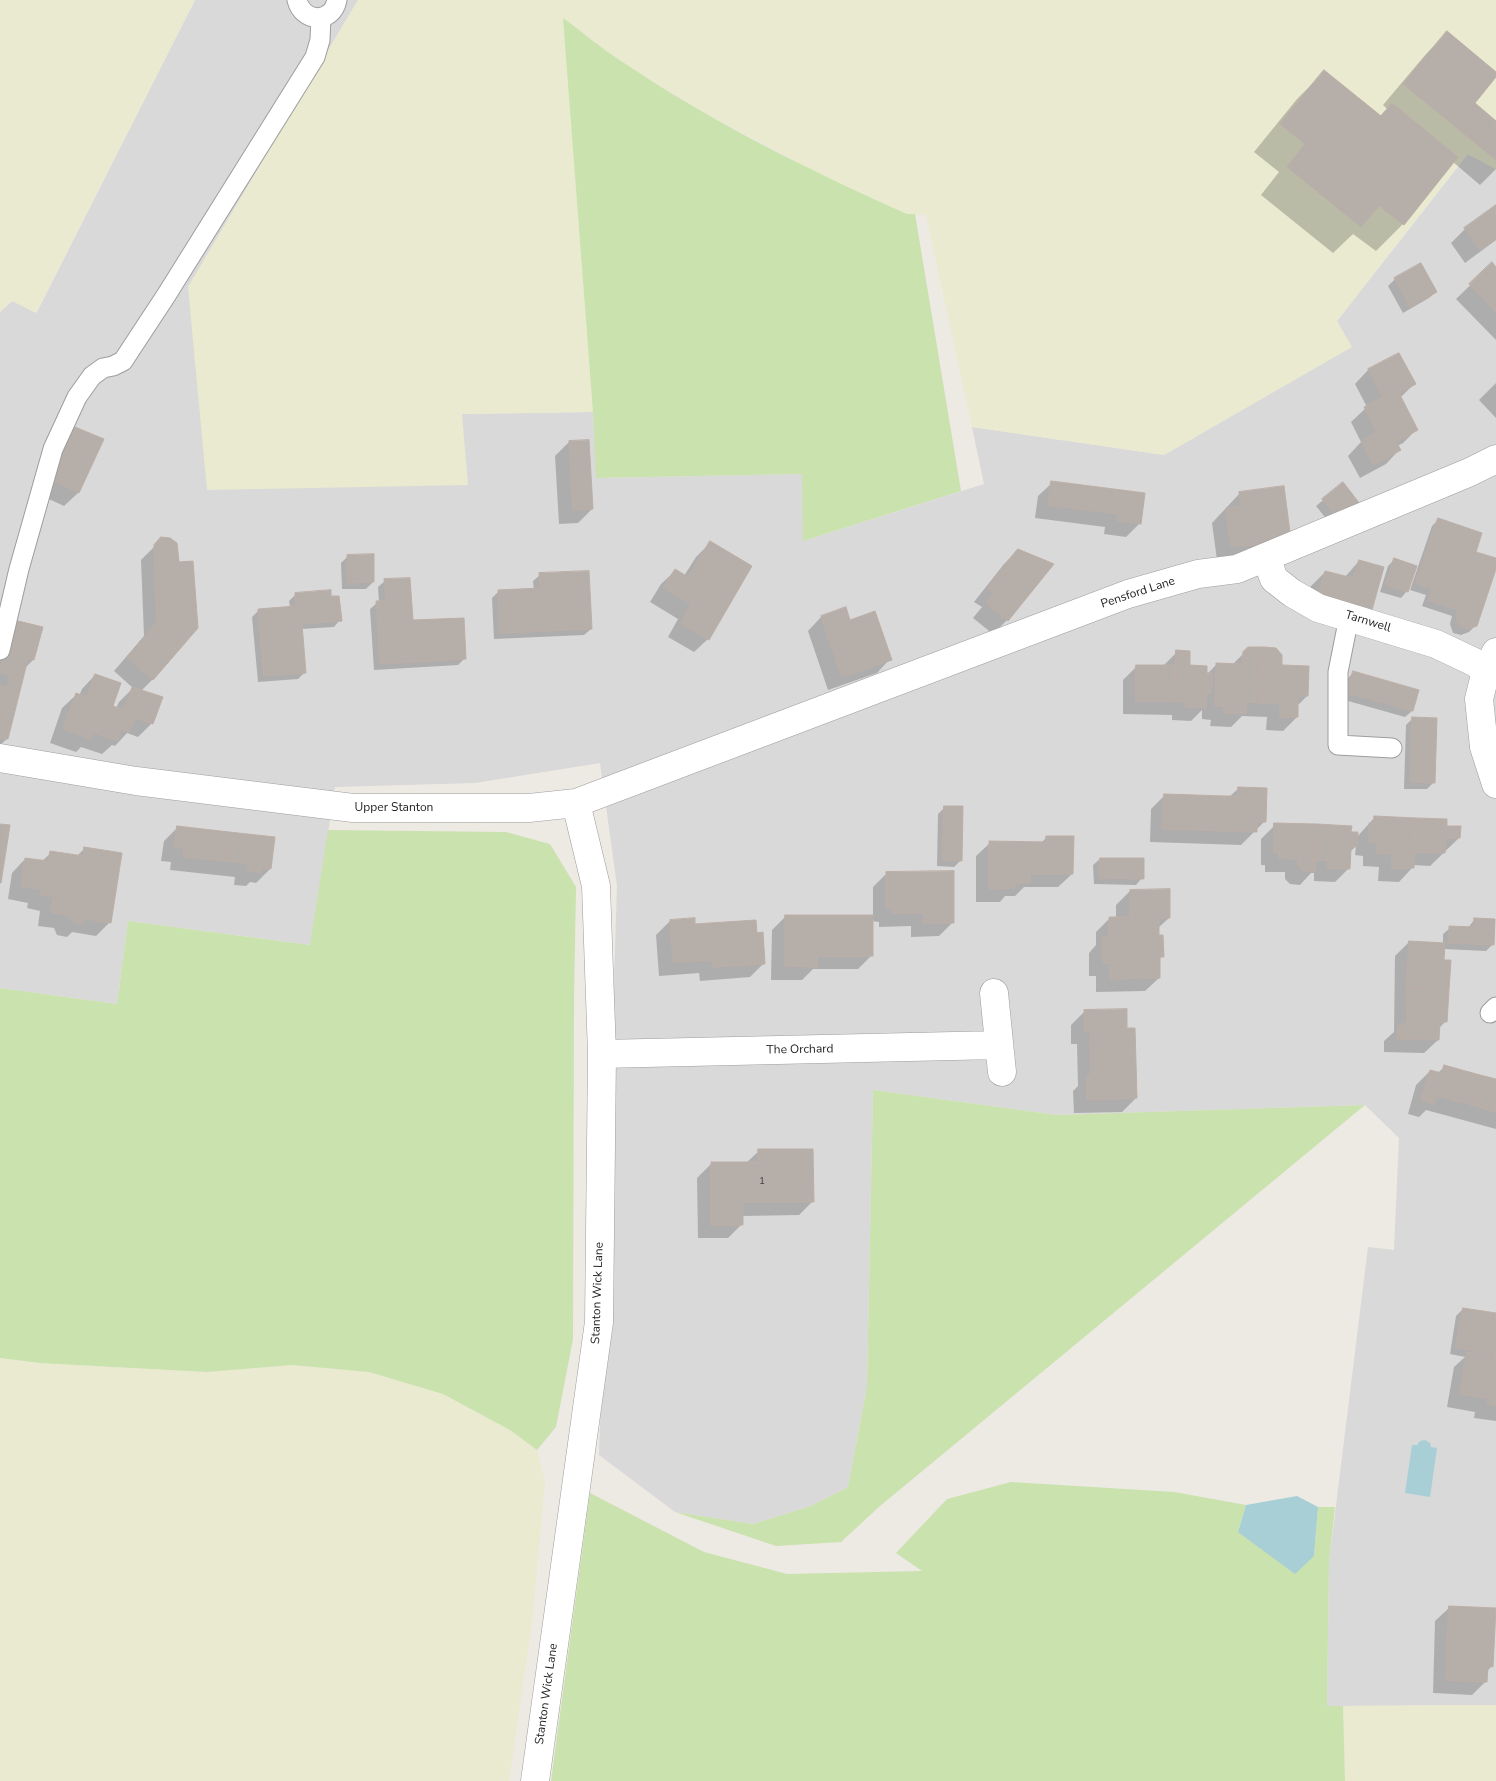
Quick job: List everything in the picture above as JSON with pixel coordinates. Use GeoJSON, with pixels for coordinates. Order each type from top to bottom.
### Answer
{"type":"FeatureCollection","features":[{"type":"Feature","properties":{"kind":"street","name":"Pensford Lane"},"geometry":{"type":"LineString","coordinates":[[779,727],[1128,594],[1198,574],[1237,569],[1496,459]]}},
{"type":"Feature","properties":{"kind":"street","name":"Tarnwell"},"geometry":{"type":"LineString","coordinates":[[1266,557],[1274,579],[1292,593],[1318,608],[1436,644],[1474,662],[1491,661]]}},
{"type":"Feature","properties":{"kind":"street"},"geometry":{"type":"LineString","coordinates":[[1491,661],[1479,699],[1484,746],[1496,784]]}},
{"type":"Feature","properties":{"kind":"street","name":"Upper Stanton"},"geometry":{"type":"LineString","coordinates":[[0,758],[136,781],[353,808],[529,808],[576,803],[779,727]]}},
{"type":"Feature","properties":{"kind":"street","name":"Stanton Wick Lane"},"geometry":{"type":"LineString","coordinates":[[535,1781],[599,1322],[602,1054],[596,886],[576,803]]}},
{"type":"Feature","properties":{"kind":"street"},"geometry":{"type":"LineString","coordinates":[[994,993],[1002,1072]]}},
{"type":"Feature","properties":{"kind":"street","name":"The Orchard"},"geometry":{"type":"LineString","coordinates":[[602,1054],[998,1045]]}},
{"type":"Feature","properties":{"kind":"lane"},"geometry":{"type":"LineString","coordinates":[[297,0],[299,8],[308,16],[321,18],[333,10],[337,0]]}},
{"type":"Feature","properties":{"kind":"lane"},"geometry":{"type":"LineString","coordinates":[[0,650],[19,570],[53,449],[77,397],[92,376],[103,368],[123,361],[162,302],[315,57],[320,40],[321,18]]}},
{"type":"Feature","properties":{"kind":"lane"},"geometry":{"type":"LineString","coordinates":[[1349,617],[1338,672],[1338,745],[1392,748]]}},
{"type":"Feature","properties":{"kind":"shaded area"},"geometry":{"type":"Polygon","coordinates":[[[195,0],[358,0],[188,287],[467,485],[461,414],[593,412],[597,478],[803,474],[803,541],[984,484],[972,427],[1164,455],[1351,347],[1337,321],[1468,154],[1496,169],[1496,1705],[1327,1706],[1329,1562],[1368,1247],[1394,1250],[1399,1138],[1365,1105],[1057,1115],[873,1090],[867,1387],[848,1487],[811,1506],[753,1524],[675,1512],[599,1455],[617,886],[600,763],[475,783],[335,787],[311,945],[128,921],[117,1004],[0,988],[0,312],[12,301],[37,312],[195,0]]]}},
{"type":"Feature","properties":{"kind":"green space"},"geometry":{"type":"Polygon","coordinates":[[[0,0],[195,0],[36,313],[12,301],[0,312],[0,0]]]}},
{"type":"Feature","properties":{"kind":"green space"},"geometry":{"type":"Polygon","coordinates":[[[358,0],[1496,0],[1496,169],[1467,154],[1337,321],[1352,347],[1164,455],[972,427],[926,215],[907,214],[830,180],[697,109],[620,61],[563,18],[593,412],[462,414],[468,485],[207,490],[188,287],[358,0]]]}},
{"type":"Feature","properties":{"kind":"green space"},"geometry":{"type":"Polygon","coordinates":[[[563,18],[621,61],[724,124],[833,180],[907,214],[915,214],[961,491],[803,541],[802,474],[596,478],[593,412],[563,18]]]}},
{"type":"Feature","properties":{"kind":"green space"},"geometry":{"type":"Polygon","coordinates":[[[328,830],[506,832],[550,844],[576,887],[573,1339],[556,1427],[537,1450],[510,1430],[443,1394],[369,1372],[292,1365],[207,1372],[40,1363],[0,1358],[0,988],[117,1004],[128,921],[310,945],[328,830]]]}},
{"type":"Feature","properties":{"kind":"green space"},"geometry":{"type":"Polygon","coordinates":[[[873,1090],[1057,1115],[1365,1105],[880,1506],[841,1542],[776,1546],[675,1512],[753,1524],[811,1506],[848,1487],[867,1387],[873,1090]]]}},
{"type":"Feature","properties":{"kind":"green space"},"geometry":{"type":"Polygon","coordinates":[[[0,1358],[40,1363],[207,1372],[292,1365],[369,1372],[443,1394],[510,1430],[537,1450],[545,1482],[532,1623],[509,1781],[0,1781],[0,1358]]]}},
{"type":"Feature","properties":{"kind":"green space"},"geometry":{"type":"Polygon","coordinates":[[[1011,1482],[1174,1492],[1246,1505],[1238,1532],[1314,1556],[1318,1507],[1335,1507],[1329,1562],[1327,1706],[1343,1706],[1345,1781],[551,1781],[590,1493],[704,1552],[787,1574],[922,1571],[896,1553],[947,1499],[1011,1482]]]}},
{"type":"Feature","properties":{"kind":"green space"},"geometry":{"type":"Polygon","coordinates":[[[1496,1705],[1496,1781],[1345,1781],[1343,1706],[1496,1705]]]}},
{"type":"Feature","properties":{"kind":"water"},"geometry":{"type":"Polygon","coordinates":[[[1425,1440],[1430,1443],[1431,1447],[1437,1448],[1430,1497],[1405,1493],[1412,1445],[1417,1445],[1420,1441],[1425,1440]]]}},
{"type":"Feature","properties":{"kind":"water"},"geometry":{"type":"Polygon","coordinates":[[[1297,1496],[1318,1507],[1314,1556],[1295,1574],[1238,1532],[1246,1505],[1297,1496]]]}},
{"type":"Feature","properties":{"kind":"building"},"geometry":{"type":"Polygon","coordinates":[[[1447,31],[1496,72],[1496,77],[1475,103],[1496,121],[1496,160],[1403,84],[1447,31]]]}},
{"type":"Feature","properties":{"kind":"building"},"geometry":{"type":"Polygon","coordinates":[[[1324,70],[1381,116],[1392,103],[1458,157],[1404,225],[1379,206],[1361,227],[1287,167],[1305,144],[1280,124],[1324,70]]]}},
{"type":"Feature","properties":{"kind":"building"},"geometry":{"type":"Polygon","coordinates":[[[1496,205],[1496,238],[1480,250],[1464,228],[1496,205]]]}},
{"type":"Feature","properties":{"kind":"building"},"geometry":{"type":"Polygon","coordinates":[[[1492,262],[1496,267],[1496,312],[1469,284],[1492,262]]]}},
{"type":"Feature","properties":{"kind":"building"},"geometry":{"type":"Polygon","coordinates":[[[1421,263],[1437,292],[1410,307],[1394,278],[1421,263]]]}},
{"type":"Feature","properties":{"kind":"building"},"geometry":{"type":"Polygon","coordinates":[[[1399,353],[1416,384],[1399,393],[1418,430],[1396,442],[1401,450],[1374,465],[1361,441],[1377,432],[1364,407],[1383,397],[1368,369],[1399,353]]]}},
{"type":"Feature","properties":{"kind":"building"},"geometry":{"type":"Polygon","coordinates":[[[75,427],[104,439],[79,493],[51,480],[75,427]]]}},
{"type":"Feature","properties":{"kind":"building"},"geometry":{"type":"Polygon","coordinates":[[[589,440],[593,509],[573,510],[569,441],[589,440]]]}},
{"type":"Feature","properties":{"kind":"building"},"geometry":{"type":"Polygon","coordinates":[[[1051,481],[1145,493],[1141,524],[1117,521],[1118,514],[1048,505],[1051,481]]]}},
{"type":"Feature","properties":{"kind":"building"},"geometry":{"type":"Polygon","coordinates":[[[1343,482],[1360,504],[1339,521],[1322,499],[1343,482]]]}},
{"type":"Feature","properties":{"kind":"building"},"geometry":{"type":"Polygon","coordinates":[[[1284,486],[1291,540],[1231,547],[1226,508],[1241,506],[1239,492],[1284,486]]]}},
{"type":"Feature","properties":{"kind":"building"},"geometry":{"type":"Polygon","coordinates":[[[1438,518],[1482,533],[1476,552],[1496,558],[1496,569],[1477,626],[1468,629],[1460,627],[1456,617],[1458,610],[1428,600],[1432,588],[1416,583],[1438,518]]]}},
{"type":"Feature","properties":{"kind":"building"},"geometry":{"type":"Polygon","coordinates":[[[161,537],[170,538],[177,543],[179,562],[193,561],[198,628],[153,680],[127,657],[157,621],[154,545],[161,537]]]}},
{"type":"Feature","properties":{"kind":"building"},"geometry":{"type":"Polygon","coordinates":[[[710,541],[752,566],[709,640],[681,623],[691,604],[663,588],[675,569],[688,577],[710,541]]]}},
{"type":"Feature","properties":{"kind":"building"},"geometry":{"type":"Polygon","coordinates":[[[1018,549],[1054,564],[1008,621],[986,603],[994,593],[987,587],[1018,549]]]}},
{"type":"Feature","properties":{"kind":"building"},"geometry":{"type":"Polygon","coordinates":[[[374,554],[374,582],[348,583],[347,555],[374,554]]]}},
{"type":"Feature","properties":{"kind":"building"},"geometry":{"type":"Polygon","coordinates":[[[1394,558],[1417,566],[1408,592],[1386,585],[1394,558]]]}},
{"type":"Feature","properties":{"kind":"building"},"geometry":{"type":"Polygon","coordinates":[[[1359,560],[1384,567],[1372,610],[1318,594],[1325,571],[1353,578],[1359,560]]]}},
{"type":"Feature","properties":{"kind":"building"},"geometry":{"type":"Polygon","coordinates":[[[589,571],[592,629],[500,633],[498,590],[540,588],[539,573],[589,571]]]}},
{"type":"Feature","properties":{"kind":"building"},"geometry":{"type":"Polygon","coordinates":[[[410,578],[413,620],[464,618],[466,659],[380,664],[376,601],[386,601],[384,579],[410,578]]]}},
{"type":"Feature","properties":{"kind":"building"},"geometry":{"type":"Polygon","coordinates":[[[331,590],[331,596],[339,596],[342,621],[302,624],[306,673],[264,676],[258,609],[296,606],[295,593],[331,590]]]}},
{"type":"Feature","properties":{"kind":"building"},"geometry":{"type":"Polygon","coordinates":[[[846,607],[850,620],[875,611],[892,660],[842,677],[821,616],[846,607]]]}},
{"type":"Feature","properties":{"kind":"building"},"geometry":{"type":"Polygon","coordinates":[[[14,620],[43,627],[34,660],[28,659],[8,739],[0,738],[0,686],[7,688],[10,675],[0,672],[14,620]]]}},
{"type":"Feature","properties":{"kind":"building"},"geometry":{"type":"Polygon","coordinates":[[[1248,647],[1264,647],[1262,703],[1246,702],[1246,713],[1224,713],[1224,706],[1215,706],[1216,663],[1242,664],[1243,652],[1248,647]]]}},
{"type":"Feature","properties":{"kind":"building"},"geometry":{"type":"Polygon","coordinates":[[[1264,647],[1276,648],[1282,655],[1282,665],[1309,666],[1308,696],[1298,696],[1298,717],[1280,717],[1280,703],[1262,703],[1264,647]]]}},
{"type":"Feature","properties":{"kind":"building"},"geometry":{"type":"Polygon","coordinates":[[[1176,650],[1190,651],[1190,665],[1207,666],[1207,673],[1212,673],[1211,693],[1207,693],[1206,708],[1186,707],[1185,702],[1174,701],[1176,650]]]}},
{"type":"Feature","properties":{"kind":"building"},"geometry":{"type":"Polygon","coordinates":[[[1136,665],[1176,665],[1174,701],[1136,701],[1136,665]]]}},
{"type":"Feature","properties":{"kind":"building"},"geometry":{"type":"Polygon","coordinates":[[[1353,671],[1419,690],[1413,711],[1347,693],[1353,671]]]}},
{"type":"Feature","properties":{"kind":"building"},"geometry":{"type":"Polygon","coordinates":[[[95,674],[121,683],[113,706],[124,710],[132,687],[163,697],[153,724],[135,718],[129,732],[121,729],[117,741],[93,732],[91,739],[63,729],[76,693],[87,697],[95,674]]]}},
{"type":"Feature","properties":{"kind":"building"},"geometry":{"type":"Polygon","coordinates":[[[1412,717],[1437,718],[1435,783],[1411,782],[1412,717]]]}},
{"type":"Feature","properties":{"kind":"building"},"geometry":{"type":"Polygon","coordinates":[[[1238,787],[1267,788],[1266,822],[1257,822],[1257,832],[1224,831],[1225,796],[1238,796],[1238,787]]]}},
{"type":"Feature","properties":{"kind":"building"},"geometry":{"type":"Polygon","coordinates":[[[1164,794],[1225,796],[1224,831],[1163,829],[1164,794]]]}},
{"type":"Feature","properties":{"kind":"building"},"geometry":{"type":"Polygon","coordinates":[[[944,806],[963,806],[962,861],[943,860],[944,806]]]}},
{"type":"Feature","properties":{"kind":"building"},"geometry":{"type":"Polygon","coordinates":[[[1374,816],[1416,818],[1414,868],[1392,868],[1392,854],[1376,853],[1377,843],[1369,842],[1369,823],[1374,823],[1374,816]]]}},
{"type":"Feature","properties":{"kind":"building"},"geometry":{"type":"Polygon","coordinates":[[[1416,818],[1447,819],[1447,826],[1461,826],[1460,838],[1446,838],[1445,853],[1414,852],[1416,818]]]}},
{"type":"Feature","properties":{"kind":"building"},"geometry":{"type":"Polygon","coordinates":[[[1274,823],[1316,824],[1315,872],[1304,871],[1298,865],[1298,859],[1279,858],[1279,852],[1274,852],[1274,823]]]}},
{"type":"Feature","properties":{"kind":"building"},"geometry":{"type":"Polygon","coordinates":[[[0,824],[10,825],[1,883],[0,883],[0,824]]]}},
{"type":"Feature","properties":{"kind":"building"},"geometry":{"type":"Polygon","coordinates":[[[1316,824],[1352,826],[1351,832],[1358,832],[1357,847],[1351,847],[1350,869],[1327,868],[1328,860],[1315,860],[1316,824]]]}},
{"type":"Feature","properties":{"kind":"building"},"geometry":{"type":"Polygon","coordinates":[[[177,826],[229,832],[225,861],[183,857],[184,848],[175,847],[177,826]]]}},
{"type":"Feature","properties":{"kind":"building"},"geometry":{"type":"Polygon","coordinates":[[[229,832],[275,837],[271,869],[262,868],[261,873],[248,871],[248,864],[225,861],[229,832]]]}},
{"type":"Feature","properties":{"kind":"building"},"geometry":{"type":"Polygon","coordinates":[[[1046,836],[1074,836],[1073,874],[1030,874],[1030,883],[1015,883],[1015,888],[989,889],[989,841],[1046,842],[1046,836]]]}},
{"type":"Feature","properties":{"kind":"building"},"geometry":{"type":"Polygon","coordinates":[[[84,847],[122,853],[111,923],[86,919],[82,924],[71,921],[67,915],[51,912],[53,897],[40,895],[41,889],[21,886],[25,858],[48,861],[50,851],[83,856],[84,847]]]}},
{"type":"Feature","properties":{"kind":"building"},"geometry":{"type":"Polygon","coordinates":[[[1100,858],[1144,858],[1144,879],[1100,878],[1100,858]]]}},
{"type":"Feature","properties":{"kind":"building"},"geometry":{"type":"Polygon","coordinates":[[[954,871],[954,923],[924,923],[924,913],[892,913],[893,908],[886,908],[886,872],[954,871]]]}},
{"type":"Feature","properties":{"kind":"building"},"geometry":{"type":"Polygon","coordinates":[[[1170,889],[1170,918],[1159,918],[1159,935],[1163,935],[1164,957],[1160,957],[1160,978],[1110,979],[1109,963],[1103,963],[1102,938],[1109,937],[1109,917],[1130,917],[1130,890],[1170,889]]]}},
{"type":"Feature","properties":{"kind":"building"},"geometry":{"type":"Polygon","coordinates":[[[785,915],[873,915],[873,956],[817,956],[817,967],[785,966],[785,915]]]}},
{"type":"Feature","properties":{"kind":"building"},"geometry":{"type":"Polygon","coordinates":[[[695,918],[695,924],[756,920],[757,933],[763,932],[765,964],[713,967],[712,960],[673,962],[670,920],[695,918]]]}},
{"type":"Feature","properties":{"kind":"building"},"geometry":{"type":"Polygon","coordinates":[[[1474,918],[1495,919],[1494,945],[1449,943],[1449,926],[1474,927],[1474,918]]]}},
{"type":"Feature","properties":{"kind":"building"},"geometry":{"type":"Polygon","coordinates":[[[1409,941],[1445,943],[1444,960],[1451,960],[1449,990],[1407,988],[1409,941]]]}},
{"type":"Feature","properties":{"kind":"building"},"geometry":{"type":"Polygon","coordinates":[[[1407,988],[1449,990],[1447,1022],[1440,1022],[1439,1040],[1397,1039],[1398,1026],[1407,1022],[1407,988]]]}},
{"type":"Feature","properties":{"kind":"building"},"geometry":{"type":"Polygon","coordinates":[[[1127,1009],[1127,1028],[1135,1028],[1137,1098],[1087,1100],[1087,1076],[1091,1074],[1090,1031],[1085,1031],[1084,1010],[1127,1009]]]}},
{"type":"Feature","properties":{"kind":"building"},"geometry":{"type":"Polygon","coordinates":[[[1444,1065],[1480,1075],[1472,1105],[1437,1096],[1434,1104],[1421,1100],[1430,1070],[1442,1073],[1444,1065]]]}},
{"type":"Feature","properties":{"kind":"building"},"geometry":{"type":"Polygon","coordinates":[[[1480,1075],[1496,1079],[1496,1112],[1472,1105],[1480,1075]]]}},
{"type":"Feature","properties":{"kind":"building"},"geometry":{"type":"Polygon","coordinates":[[[758,1149],[813,1149],[814,1202],[743,1202],[743,1225],[711,1225],[711,1162],[758,1162],[758,1149]]]}},
{"type":"Feature","properties":{"kind":"building"},"geometry":{"type":"Polygon","coordinates":[[[1463,1308],[1496,1313],[1496,1355],[1456,1347],[1463,1308]]]}},
{"type":"Feature","properties":{"kind":"building"},"geometry":{"type":"Polygon","coordinates":[[[1467,1352],[1496,1357],[1496,1406],[1487,1404],[1488,1398],[1460,1394],[1467,1352]]]}},
{"type":"Feature","properties":{"kind":"building"},"geometry":{"type":"Polygon","coordinates":[[[1449,1606],[1496,1608],[1493,1667],[1488,1666],[1487,1682],[1446,1680],[1449,1606]]]}}]}
